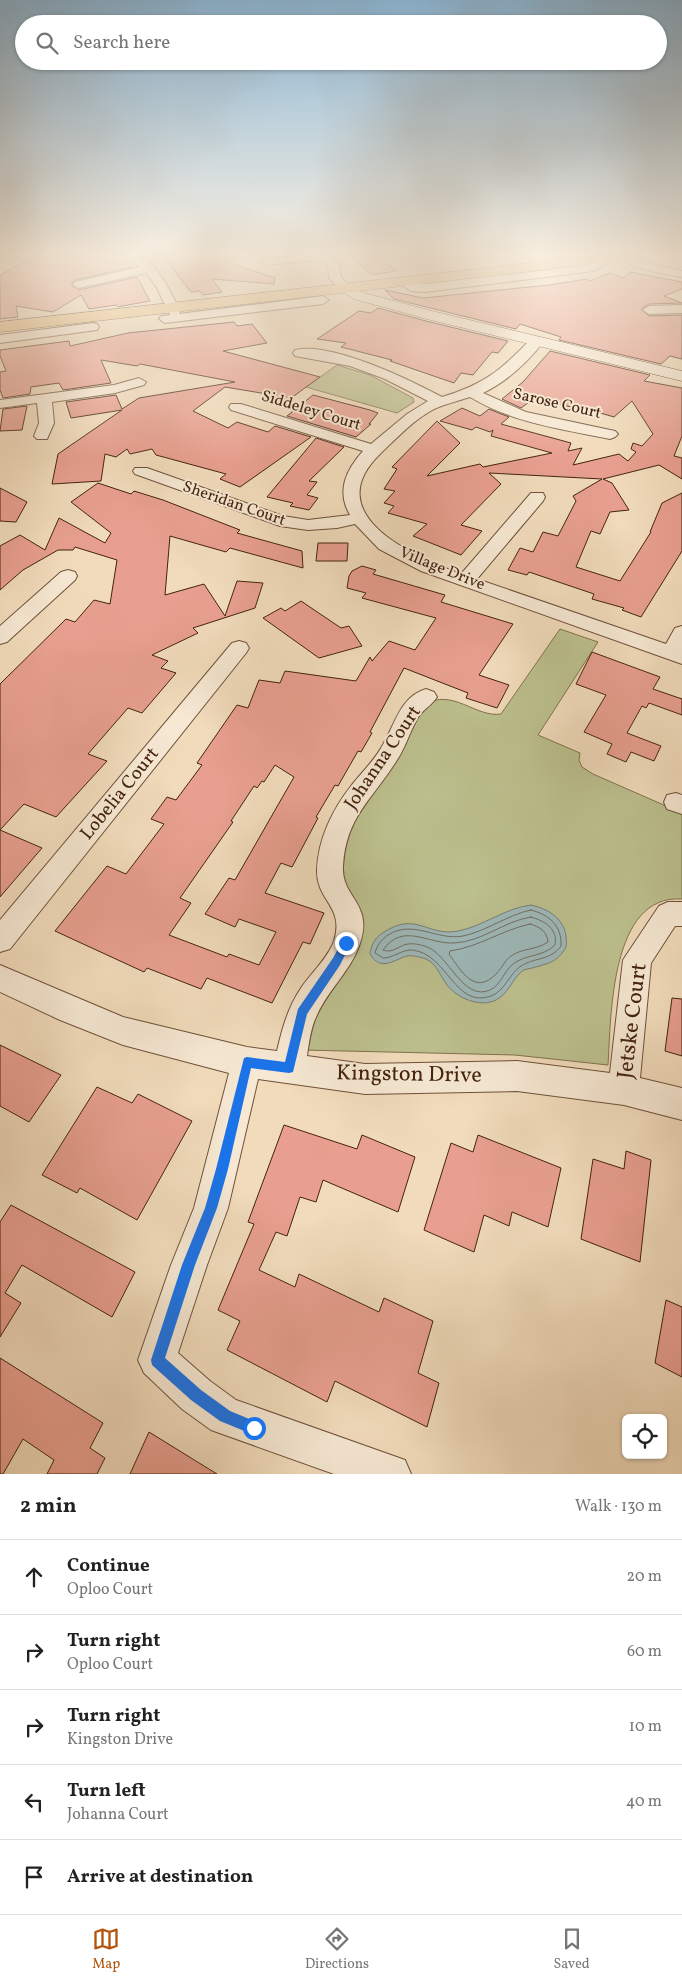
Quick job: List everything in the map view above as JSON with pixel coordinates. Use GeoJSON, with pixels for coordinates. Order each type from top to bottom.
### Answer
{"type":"FeatureCollection","features":[{"type":"Feature","properties":{"kind":"main road"},"geometry":{"type":"LineString","coordinates":[[0,327],[39,324]]}},
{"type":"Feature","properties":{"kind":"main road"},"geometry":{"type":"LineString","coordinates":[[0,332],[73,324]]}},
{"type":"Feature","properties":{"kind":"main road"},"geometry":{"type":"LineString","coordinates":[[465,324],[682,376]]}},
{"type":"Feature","properties":{"kind":"street"},"geometry":{"type":"LineString","coordinates":[[0,339],[93,327]]}},
{"type":"Feature","properties":{"kind":"street","name":"Village Drive"},"geometry":{"type":"LineString","coordinates":[[537,341],[495,380],[471,392],[440,402],[412,417],[357,469],[353,478],[352,503],[372,534],[386,545],[422,564],[465,581],[676,655]]}},
{"type":"Feature","properties":{"kind":"street"},"geometry":{"type":"LineString","coordinates":[[300,353],[327,355],[368,366],[400,380],[440,402]]}},
{"type":"Feature","properties":{"kind":"street"},"geometry":{"type":"LineString","coordinates":[[0,404],[116,389],[139,382]]}},
{"type":"Feature","properties":{"kind":"street","name":"Sarose Court"},"geometry":{"type":"LineString","coordinates":[[471,392],[491,405],[518,415],[610,434]]}},
{"type":"Feature","properties":{"kind":"street"},"geometry":{"type":"LineString","coordinates":[[42,436],[48,423],[44,399]]}},
{"type":"Feature","properties":{"kind":"street","name":"Siddeley Court"},"geometry":{"type":"LineString","coordinates":[[236,407],[375,450]]}},
{"type":"Feature","properties":{"kind":"street","name":"Sheridan Court"},"geometry":{"type":"LineString","coordinates":[[141,471],[280,521],[308,525],[337,523],[360,518]]}},
{"type":"Feature","properties":{"kind":"street"},"geometry":{"type":"LineString","coordinates":[[465,581],[537,497]]}},
{"type":"Feature","properties":{"kind":"street"},"geometry":{"type":"LineString","coordinates":[[0,637],[68,576]]}},
{"type":"Feature","properties":{"kind":"street"},"geometry":{"type":"LineString","coordinates":[[676,655],[682,633]]}},
{"type":"Feature","properties":{"kind":"street","name":"Lobelia Court"},"geometry":{"type":"LineString","coordinates":[[0,940],[239,648]]}},
{"type":"Feature","properties":{"kind":"street","name":"Johanna Court"},"geometry":{"type":"LineString","coordinates":[[289,1068],[302,1012],[337,962],[346,943],[350,927],[351,916],[331,882],[331,859],[338,831],[352,802],[380,769],[391,751],[407,714],[419,701],[426,697]]}},
{"type":"Feature","properties":{"kind":"street","name":"Jetske Court"},"geometry":{"type":"LineString","coordinates":[[624,1090],[636,960],[668,914],[682,914]]}},
{"type":"Feature","properties":{"kind":"street","name":"Kingston Drive"},"geometry":{"type":"LineString","coordinates":[[0,978],[70,1010],[123,1031],[247,1062],[365,1079],[517,1076],[624,1090],[682,1104]]}},
{"type":"Feature","properties":{"kind":"street"},"geometry":{"type":"LineString","coordinates":[[247,1062],[211,1208],[189,1265],[157,1360],[196,1395],[225,1416],[391,1474]]}},
{"type":"Feature","properties":{"kind":"green space"},"geometry":{"type":"Polygon","coordinates":[[[337,365],[370,375],[413,398],[414,402],[397,413],[306,387],[337,365]]]}},
{"type":"Feature","properties":{"kind":"green space"},"geometry":{"type":"Polygon","coordinates":[[[560,629],[598,642],[538,735],[580,753],[579,760],[582,767],[593,774],[682,813],[682,899],[658,903],[640,916],[628,937],[619,962],[614,990],[608,1065],[515,1055],[302,1050],[311,1017],[337,979],[340,885],[346,834],[415,717],[425,705],[435,700],[444,699],[482,712],[501,714],[560,629]]]}},
{"type":"Feature","properties":{"kind":"water"},"geometry":{"type":"Polygon","coordinates":[[[531,905],[546,910],[558,919],[565,931],[566,947],[552,962],[522,971],[504,994],[490,1002],[483,1003],[469,1000],[451,990],[438,970],[426,959],[409,956],[383,964],[374,959],[370,954],[371,947],[376,939],[395,926],[414,924],[438,931],[458,931],[468,929],[512,910],[531,905]]]}},
{"type":"Feature","properties":{"kind":"building"},"geometry":{"type":"Polygon","coordinates":[[[217,324],[235,324],[237,326],[252,324],[267,343],[223,351],[320,377],[287,401],[265,396],[267,394],[225,387],[193,411],[228,428],[237,422],[268,432],[275,426],[311,437],[240,487],[220,479],[226,474],[156,455],[152,449],[130,454],[127,449],[116,457],[105,454],[101,481],[52,484],[58,454],[122,410],[71,418],[66,402],[116,395],[122,409],[139,398],[235,382],[140,364],[137,366],[101,360],[111,383],[63,390],[59,383],[31,387],[30,394],[3,398],[0,390],[0,372],[6,371],[0,356],[0,350],[69,341],[70,346],[128,333],[217,324]]]}},
{"type":"Feature","properties":{"kind":"building"},"geometry":{"type":"Polygon","coordinates":[[[340,324],[437,324],[508,341],[498,353],[492,352],[473,375],[461,373],[454,383],[390,361],[392,360],[341,347],[346,343],[317,339],[340,324]]]}},
{"type":"Feature","properties":{"kind":"building"},"geometry":{"type":"Polygon","coordinates":[[[495,324],[682,324],[682,359],[670,356],[661,364],[559,340],[561,337],[520,324],[516,329],[495,324]]]}},
{"type":"Feature","properties":{"kind":"building"},"geometry":{"type":"Polygon","coordinates":[[[550,351],[650,375],[644,381],[682,388],[682,436],[674,456],[682,458],[682,479],[659,465],[603,479],[612,483],[629,510],[610,512],[600,534],[591,531],[576,567],[620,581],[651,532],[662,503],[682,493],[682,551],[641,617],[622,610],[624,608],[592,599],[594,594],[529,572],[527,575],[508,570],[520,548],[533,552],[543,532],[558,536],[576,501],[573,496],[602,479],[489,473],[501,484],[461,525],[482,531],[461,555],[413,536],[427,524],[388,513],[394,506],[384,503],[395,491],[384,489],[397,469],[392,467],[437,421],[460,443],[427,476],[480,464],[483,467],[552,453],[491,436],[493,430],[490,432],[476,427],[472,430],[440,421],[462,408],[480,416],[489,409],[509,417],[501,424],[571,443],[568,451],[582,448],[573,465],[619,454],[628,461],[636,452],[631,449],[633,443],[642,446],[653,434],[632,401],[614,417],[587,409],[533,399],[521,408],[502,399],[523,382],[550,351]]]}},
{"type":"Feature","properties":{"kind":"building"},"geometry":{"type":"Polygon","coordinates":[[[313,395],[378,413],[369,424],[371,424],[356,437],[287,416],[313,395]]]}},
{"type":"Feature","properties":{"kind":"building"},"geometry":{"type":"Polygon","coordinates":[[[27,406],[22,430],[0,431],[3,409],[27,406]]]}},
{"type":"Feature","properties":{"kind":"building"},"geometry":{"type":"Polygon","coordinates":[[[316,438],[344,447],[309,481],[317,482],[307,495],[318,498],[309,510],[290,506],[293,503],[267,497],[316,438]]]}},
{"type":"Feature","properties":{"kind":"building"},"geometry":{"type":"Polygon","coordinates":[[[98,483],[131,494],[134,491],[163,500],[240,530],[237,533],[302,551],[303,568],[230,548],[226,552],[170,536],[165,595],[204,584],[225,616],[237,581],[263,583],[255,608],[193,628],[198,633],[152,655],[168,661],[161,668],[176,673],[142,713],[128,708],[88,754],[107,761],[56,817],[24,804],[0,830],[0,684],[66,619],[75,622],[94,600],[110,604],[117,560],[75,547],[73,550],[58,550],[23,570],[0,590],[0,546],[20,535],[45,550],[59,518],[105,543],[111,533],[71,502],[98,483]]]}},
{"type":"Feature","properties":{"kind":"building"},"geometry":{"type":"Polygon","coordinates":[[[0,488],[27,502],[16,522],[0,521],[0,488]]]}},
{"type":"Feature","properties":{"kind":"building"},"geometry":{"type":"Polygon","coordinates":[[[318,543],[348,543],[347,561],[316,561],[318,543]]]}},
{"type":"Feature","properties":{"kind":"building"},"geometry":{"type":"Polygon","coordinates":[[[362,566],[376,570],[373,574],[445,595],[441,602],[513,624],[479,675],[509,685],[497,708],[466,698],[468,693],[404,668],[370,732],[372,733],[361,752],[358,751],[338,786],[335,785],[316,817],[318,818],[292,867],[281,863],[265,893],[324,913],[310,944],[303,942],[272,1003],[207,978],[201,989],[147,968],[144,972],[55,931],[107,866],[126,874],[164,824],[151,819],[167,797],[176,800],[202,765],[197,763],[237,705],[248,708],[259,680],[280,683],[285,671],[356,681],[370,657],[372,661],[389,641],[415,650],[436,618],[362,598],[366,593],[347,588],[352,571],[362,566]],[[275,765],[264,782],[262,781],[257,788],[254,786],[231,821],[233,822],[180,898],[191,903],[169,935],[227,957],[229,954],[259,965],[276,932],[239,919],[235,927],[205,914],[229,878],[235,880],[294,777],[275,765]]]}},
{"type":"Feature","properties":{"kind":"building"},"geometry":{"type":"Polygon","coordinates":[[[301,601],[341,628],[349,626],[362,646],[319,658],[263,618],[281,608],[285,611],[301,601]]]}},
{"type":"Feature","properties":{"kind":"building"},"geometry":{"type":"Polygon","coordinates":[[[592,652],[660,677],[653,689],[682,699],[682,715],[649,703],[646,708],[642,706],[627,733],[661,746],[654,761],[631,752],[626,762],[607,754],[612,744],[584,732],[606,695],[576,684],[592,652]]]}},
{"type":"Feature","properties":{"kind":"building"},"geometry":{"type":"Polygon","coordinates":[[[0,830],[42,848],[0,897],[0,830]]]}},
{"type":"Feature","properties":{"kind":"building"},"geometry":{"type":"Polygon","coordinates":[[[672,998],[682,999],[682,1056],[665,1051],[672,998]]]}},
{"type":"Feature","properties":{"kind":"building"},"geometry":{"type":"Polygon","coordinates":[[[0,1045],[61,1075],[29,1122],[0,1106],[0,1045]]]}},
{"type":"Feature","properties":{"kind":"building"},"geometry":{"type":"Polygon","coordinates":[[[97,1087],[132,1103],[138,1094],[192,1121],[137,1220],[80,1188],[77,1193],[42,1175],[97,1087]]]}},
{"type":"Feature","properties":{"kind":"building"},"geometry":{"type":"Polygon","coordinates":[[[284,1125],[357,1149],[362,1135],[415,1157],[398,1212],[323,1180],[316,1202],[300,1197],[287,1236],[276,1232],[259,1270],[295,1287],[299,1274],[379,1312],[384,1298],[433,1321],[418,1373],[439,1383],[427,1427],[335,1381],[327,1402],[227,1350],[240,1321],[218,1310],[254,1224],[248,1222],[284,1125]]]}},
{"type":"Feature","properties":{"kind":"building"},"geometry":{"type":"Polygon","coordinates":[[[478,1135],[561,1168],[548,1227],[512,1212],[509,1226],[484,1215],[474,1252],[424,1230],[451,1143],[473,1152],[478,1135]]]}},
{"type":"Feature","properties":{"kind":"building"},"geometry":{"type":"Polygon","coordinates":[[[626,1151],[651,1160],[640,1262],[581,1239],[593,1159],[624,1169],[626,1151]]]}},
{"type":"Feature","properties":{"kind":"building"},"geometry":{"type":"Polygon","coordinates":[[[11,1205],[135,1272],[112,1317],[22,1265],[5,1293],[21,1303],[0,1337],[0,1222],[11,1205]]]}},
{"type":"Feature","properties":{"kind":"building"},"geometry":{"type":"Polygon","coordinates":[[[666,1300],[682,1307],[682,1377],[655,1363],[666,1300]]]}},
{"type":"Feature","properties":{"kind":"building"},"geometry":{"type":"Polygon","coordinates":[[[0,1358],[103,1423],[90,1448],[105,1458],[97,1474],[47,1474],[54,1460],[23,1439],[3,1474],[0,1474],[0,1358]]]}},
{"type":"Feature","properties":{"kind":"building"},"geometry":{"type":"Polygon","coordinates":[[[149,1432],[217,1474],[130,1474],[149,1432]]]}},
{"type":"Feature","properties":{"kind":"route"},"geometry":{"type":"LineString","coordinates":[[254,1428],[225,1416],[196,1395],[157,1360],[189,1265],[211,1208],[247,1062],[289,1068],[302,1012],[309,999],[337,962],[346,943]]}}]}
